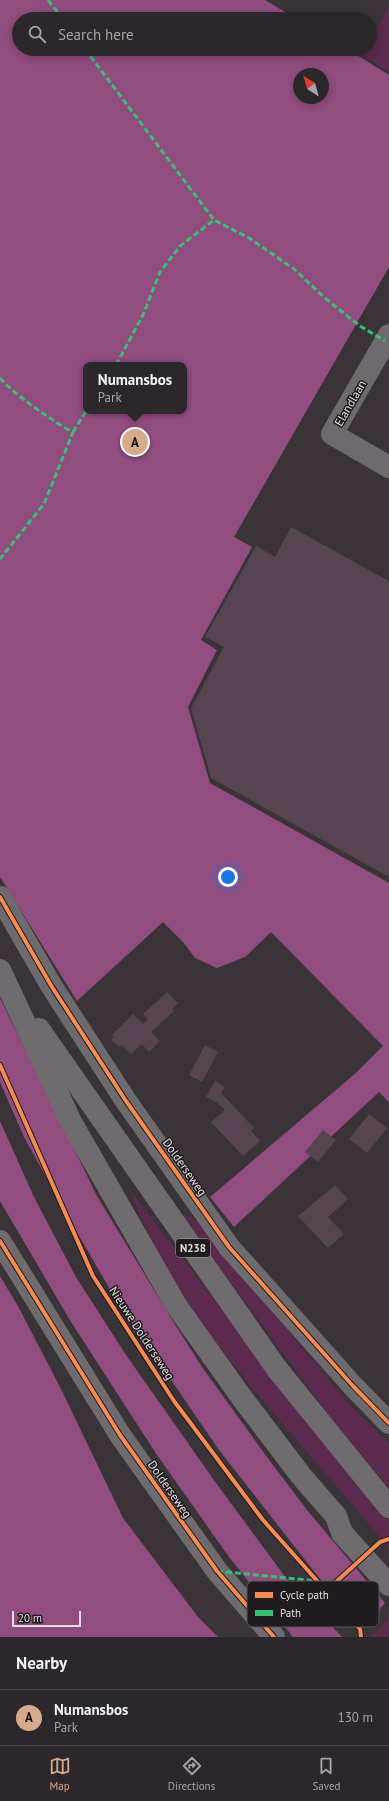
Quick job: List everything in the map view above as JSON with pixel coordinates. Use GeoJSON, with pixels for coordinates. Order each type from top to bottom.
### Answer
{"type":"FeatureCollection","features":[{"type":"Feature","properties":{"kind":"main road","name":"N238"},"geometry":{"type":"LineString","coordinates":[[3,976],[277,1369],[389,1507]]}},
{"type":"Feature","properties":{"kind":"main road","name":"N238"},"geometry":{"type":"LineString","coordinates":[[3,976],[71,1122],[176,1305],[242,1398],[302,1477],[336,1516],[352,1525],[389,1563]]}},
{"type":"Feature","properties":{"kind":"main road","name":"Dolderseweg"},"geometry":{"type":"LineString","coordinates":[[0,1241],[120,1435],[217,1571],[247,1606]]}},
{"type":"Feature","properties":{"kind":"main road","name":"N238"},"geometry":{"type":"LineString","coordinates":[[336,1516],[342,1533],[389,1585]]}},
{"type":"Feature","properties":{"kind":"main road","name":"Dolderseweg"},"geometry":{"type":"LineString","coordinates":[[265,1627],[274,1637]]}},
{"type":"Feature","properties":{"kind":"street","name":"Elandlaan"},"geometry":{"type":"LineString","coordinates":[[389,335],[332,434],[389,467]]}},
{"type":"Feature","properties":{"kind":"street","name":"Dolderseweg"},"geometry":{"type":"LineString","coordinates":[[0,897],[52,987],[126,1101],[230,1247],[353,1386],[389,1423]]}},
{"type":"Feature","properties":{"kind":"shaded area"},"geometry":{"type":"Polygon","coordinates":[[[0,0],[265,0],[285,12],[12,12],[12,56],[358,56],[389,75],[389,267],[234,537],[252,547],[201,640],[217,650],[188,707],[210,783],[389,883],[389,1102],[379,1092],[234,1227],[210,1197],[357,1072],[383,1046],[271,932],[245,957],[217,968],[195,958],[183,942],[163,922],[77,1001],[0,877],[0,0]]]}},
{"type":"Feature","properties":{"kind":"shaded area"},"geometry":{"type":"Polygon","coordinates":[[[389,6],[389,72],[365,57],[377,56],[377,27],[389,6]]]}},
{"type":"Feature","properties":{"kind":"shaded area"},"geometry":{"type":"Polygon","coordinates":[[[0,998],[97,1196],[176,1326],[202,1367],[267,1457],[307,1510],[367,1581],[322,1581],[219,1450],[115,1298],[24,1137],[0,1082],[0,998]]]}},
{"type":"Feature","properties":{"kind":"shaded area"},"geometry":{"type":"Polygon","coordinates":[[[0,1121],[34,1197],[76,1277],[126,1355],[216,1483],[289,1581],[248,1581],[229,1557],[157,1455],[71,1322],[0,1201],[0,1121]]]}},
{"type":"Feature","properties":{"kind":"shaded area"},"geometry":{"type":"Polygon","coordinates":[[[130,1190],[287,1395],[389,1519],[389,1548],[269,1408],[200,1320],[161,1257],[144,1224],[130,1190]]]}},
{"type":"Feature","properties":{"kind":"shaded area"},"geometry":{"type":"Polygon","coordinates":[[[180,1214],[193,1218],[351,1406],[389,1443],[389,1488],[331,1418],[180,1214]]]}},
{"type":"Feature","properties":{"kind":"shaded area"},"geometry":{"type":"Polygon","coordinates":[[[0,1276],[19,1308],[61,1389],[123,1518],[198,1617],[218,1637],[0,1637],[0,1276]]]}},
{"type":"Feature","properties":{"kind":"shaded area"},"geometry":{"type":"Polygon","coordinates":[[[379,1596],[385,1603],[379,1610],[379,1596]]]}},
{"type":"Feature","properties":{"kind":"shaded area"},"geometry":{"type":"Polygon","coordinates":[[[389,1617],[389,1637],[371,1637],[389,1617]]]}},
{"type":"Feature","properties":{"kind":"shaded area"},"geometry":{"type":"Polygon","coordinates":[[[285,1627],[333,1627],[342,1637],[293,1637],[285,1627]]]}},
{"type":"Feature","properties":{"kind":"building"},"geometry":{"type":"Polygon","coordinates":[[[291,527],[389,581],[389,877],[211,778],[191,708],[224,647],[205,637],[256,546],[275,557],[291,527]]]}},
{"type":"Feature","properties":{"kind":"building"},"geometry":{"type":"Polygon","coordinates":[[[167,992],[178,1003],[172,1009],[174,1011],[151,1032],[160,1041],[149,1052],[142,1044],[131,1054],[122,1045],[119,1047],[111,1039],[114,1037],[112,1035],[133,1014],[143,1024],[148,1019],[143,1014],[167,992]]]}},
{"type":"Feature","properties":{"kind":"building"},"geometry":{"type":"Polygon","coordinates":[[[205,1045],[218,1052],[202,1082],[189,1075],[205,1045]]]}},
{"type":"Feature","properties":{"kind":"building"},"geometry":{"type":"Polygon","coordinates":[[[215,1081],[225,1087],[221,1093],[254,1128],[251,1131],[260,1141],[243,1156],[211,1122],[225,1110],[216,1101],[215,1102],[206,1097],[215,1081]]]}},
{"type":"Feature","properties":{"kind":"building"},"geometry":{"type":"Polygon","coordinates":[[[369,1114],[387,1128],[367,1153],[349,1139],[369,1114]]]}},
{"type":"Feature","properties":{"kind":"building"},"geometry":{"type":"Polygon","coordinates":[[[323,1130],[336,1140],[318,1162],[305,1152],[323,1130]]]}},
{"type":"Feature","properties":{"kind":"building"},"geometry":{"type":"Polygon","coordinates":[[[335,1185],[348,1199],[328,1217],[344,1234],[328,1248],[298,1216],[335,1185]]]}},
{"type":"Feature","properties":{"kind":"marked path"},"geometry":{"type":"LineString","coordinates":[[48,0],[57,12]]}},
{"type":"Feature","properties":{"kind":"marked path"},"geometry":{"type":"LineString","coordinates":[[90,56],[214,220]]}},
{"type":"Feature","properties":{"kind":"marked path"},"geometry":{"type":"LineString","coordinates":[[118,362],[143,315],[160,272],[180,246],[214,220],[249,238],[294,269],[326,299],[360,326],[385,341]]}},
{"type":"Feature","properties":{"kind":"marked path"},"geometry":{"type":"LineString","coordinates":[[0,378],[34,407],[73,432],[44,504],[0,559]]}},
{"type":"Feature","properties":{"kind":"marked path"},"geometry":{"type":"LineString","coordinates":[[73,432],[84,414]]}},
{"type":"Feature","properties":{"kind":"marked path"},"geometry":{"type":"LineString","coordinates":[[217,1571],[317,1581]]}},
{"type":"Feature","properties":{"kind":"cycle path"},"geometry":{"type":"LineString","coordinates":[[0,897],[52,987],[126,1101],[229,1247],[353,1386],[389,1423]]}},
{"type":"Feature","properties":{"kind":"cycle path","name":"Nieuwe Dolderseweg"},"geometry":{"type":"LineString","coordinates":[[0,1065],[93,1276],[174,1401],[263,1520],[317,1581]]}},
{"type":"Feature","properties":{"kind":"cycle path"},"geometry":{"type":"LineString","coordinates":[[0,1241],[120,1435],[217,1571],[247,1606]]}},
{"type":"Feature","properties":{"kind":"cycle path"},"geometry":{"type":"LineString","coordinates":[[337,1581],[380,1542],[389,1539]]}},
{"type":"Feature","properties":{"kind":"cycle path"},"geometry":{"type":"LineString","coordinates":[[265,1627],[274,1637]]}},
{"type":"Feature","properties":{"kind":"cycle path","name":"Nieuwe Dolderseweg"},"geometry":{"type":"LineString","coordinates":[[358,1627],[361,1637]]}},
{"type":"Feature","properties":{"kind":"place","name":"Numansbos"},"geometry":{"type":"Point","coordinates":[135,442]}}]}
